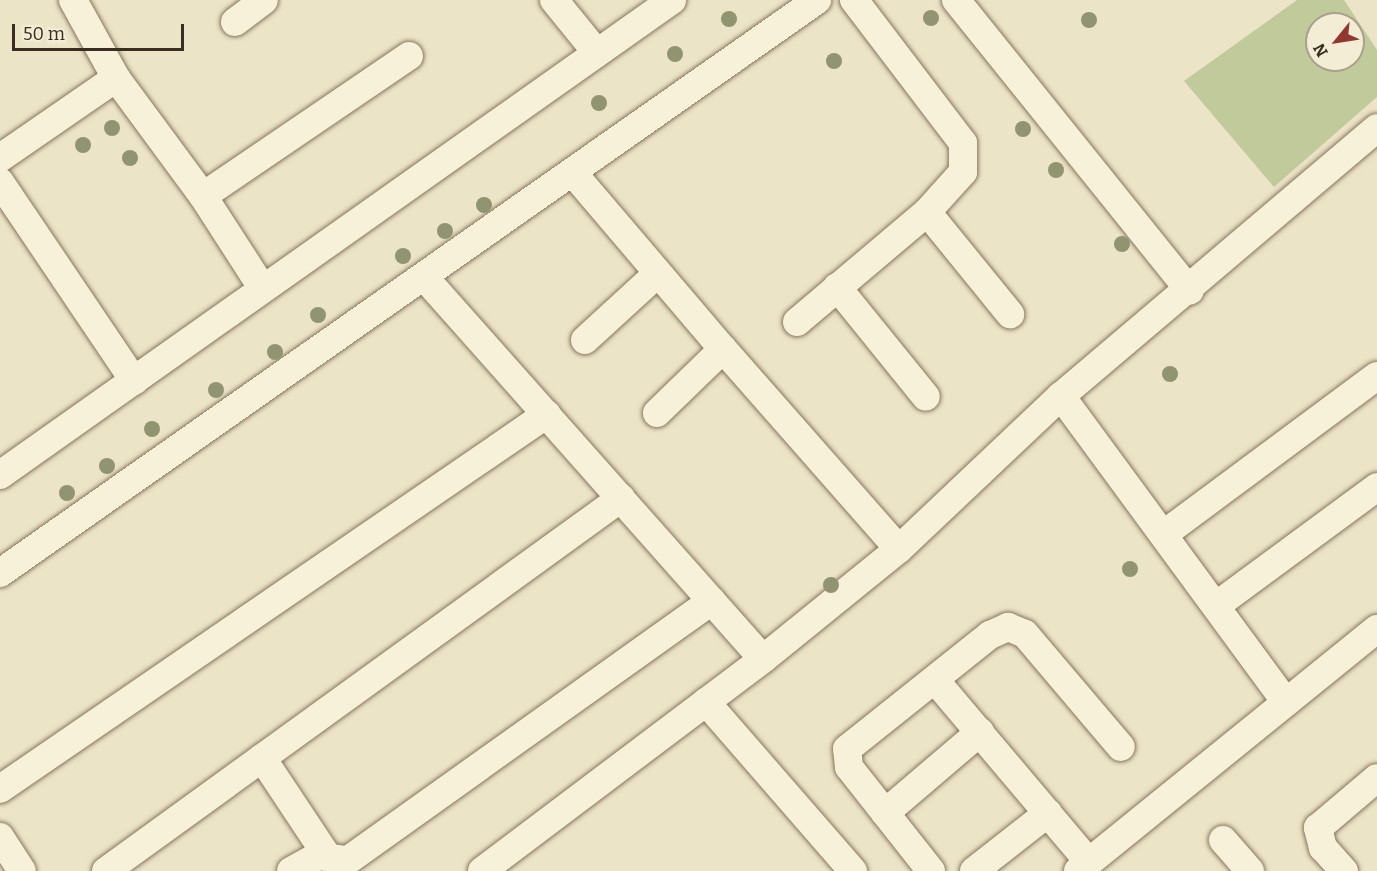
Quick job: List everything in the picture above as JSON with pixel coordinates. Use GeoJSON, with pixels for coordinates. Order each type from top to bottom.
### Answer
{"type":"FeatureCollection","features":[{"type":"Feature","properties":{"kind":"street"},"geometry":{"type":"LineString","coordinates":[[73,0],[116,78],[203,196],[261,286]]}},
{"type":"Feature","properties":{"kind":"street"},"geometry":{"type":"LineString","coordinates":[[235,22],[264,0]]}},
{"type":"Feature","properties":{"kind":"street"},"geometry":{"type":"LineString","coordinates":[[554,0],[597,53]]}},
{"type":"Feature","properties":{"kind":"street"},"geometry":{"type":"LineString","coordinates":[[4,463],[134,381],[261,286],[672,0]]}},
{"type":"Feature","properties":{"kind":"street"},"geometry":{"type":"LineString","coordinates":[[0,573],[424,278],[817,0]]}},
{"type":"Feature","properties":{"kind":"street"},"geometry":{"type":"LineString","coordinates":[[797,322],[927,212],[963,172],[963,143],[854,0]]}},
{"type":"Feature","properties":{"kind":"street"},"geometry":{"type":"LineString","coordinates":[[956,0],[1190,291]]}},
{"type":"Feature","properties":{"kind":"street"},"geometry":{"type":"LineString","coordinates":[[203,196],[409,56]]}},
{"type":"Feature","properties":{"kind":"street"},"geometry":{"type":"LineString","coordinates":[[0,158],[116,78]]}},
{"type":"Feature","properties":{"kind":"street"},"geometry":{"type":"LineString","coordinates":[[482,871],[763,659],[899,549],[1061,396],[1190,291],[1377,128]]}},
{"type":"Feature","properties":{"kind":"street"},"geometry":{"type":"LineString","coordinates":[[573,173],[657,274],[899,549]]}},
{"type":"Feature","properties":{"kind":"street"},"geometry":{"type":"LineString","coordinates":[[0,182],[134,381]]}},
{"type":"Feature","properties":{"kind":"street"},"geometry":{"type":"LineString","coordinates":[[927,212],[1010,314]]}},
{"type":"Feature","properties":{"kind":"street"},"geometry":{"type":"LineString","coordinates":[[585,340],[657,274]]}},
{"type":"Feature","properties":{"kind":"street"},"geometry":{"type":"LineString","coordinates":[[424,278],[763,659]]}},
{"type":"Feature","properties":{"kind":"street"},"geometry":{"type":"LineString","coordinates":[[837,287],[926,397]]}},
{"type":"Feature","properties":{"kind":"street"},"geometry":{"type":"LineString","coordinates":[[657,413],[723,349]]}},
{"type":"Feature","properties":{"kind":"street"},"geometry":{"type":"LineString","coordinates":[[1164,534],[1377,376]]}},
{"type":"Feature","properties":{"kind":"street"},"geometry":{"type":"LineString","coordinates":[[1061,396],[1217,605],[1286,702]]}},
{"type":"Feature","properties":{"kind":"street"},"geometry":{"type":"LineString","coordinates":[[0,789],[547,414]]}},
{"type":"Feature","properties":{"kind":"street"},"geometry":{"type":"LineString","coordinates":[[1217,605],[1377,487]]}},
{"type":"Feature","properties":{"kind":"street"},"geometry":{"type":"LineString","coordinates":[[106,871],[621,498]]}},
{"type":"Feature","properties":{"kind":"street"},"geometry":{"type":"LineString","coordinates":[[291,871],[306,860],[345,863],[712,601]]}},
{"type":"Feature","properties":{"kind":"street"},"geometry":{"type":"LineString","coordinates":[[931,871],[849,767],[848,749],[990,635],[1016,628],[1121,747]]}},
{"type":"Feature","properties":{"kind":"street"},"geometry":{"type":"LineString","coordinates":[[935,680],[1048,813],[1084,866],[1377,629]]}},
{"type":"Feature","properties":{"kind":"street"},"geometry":{"type":"LineString","coordinates":[[706,702],[853,871]]}},
{"type":"Feature","properties":{"kind":"street"},"geometry":{"type":"LineString","coordinates":[[885,813],[980,732]]}},
{"type":"Feature","properties":{"kind":"street"},"geometry":{"type":"LineString","coordinates":[[262,758],[345,863]]}},
{"type":"Feature","properties":{"kind":"street"},"geometry":{"type":"LineString","coordinates":[[1344,871],[1323,848],[1318,828],[1377,778]]}},
{"type":"Feature","properties":{"kind":"street"},"geometry":{"type":"LineString","coordinates":[[974,871],[1048,813]]}},
{"type":"Feature","properties":{"kind":"street"},"geometry":{"type":"LineString","coordinates":[[0,837],[22,871]]}},
{"type":"Feature","properties":{"kind":"street"},"geometry":{"type":"LineString","coordinates":[[1223,840],[1250,871]]}},
{"type":"Feature","properties":{"kind":"green space"},"geometry":{"type":"Polygon","coordinates":[[[1297,0],[1344,0],[1352,12],[1305,12],[1305,72],[1365,72],[1365,32],[1377,50],[1377,97],[1274,187],[1184,81],[1297,0]]]}}]}
